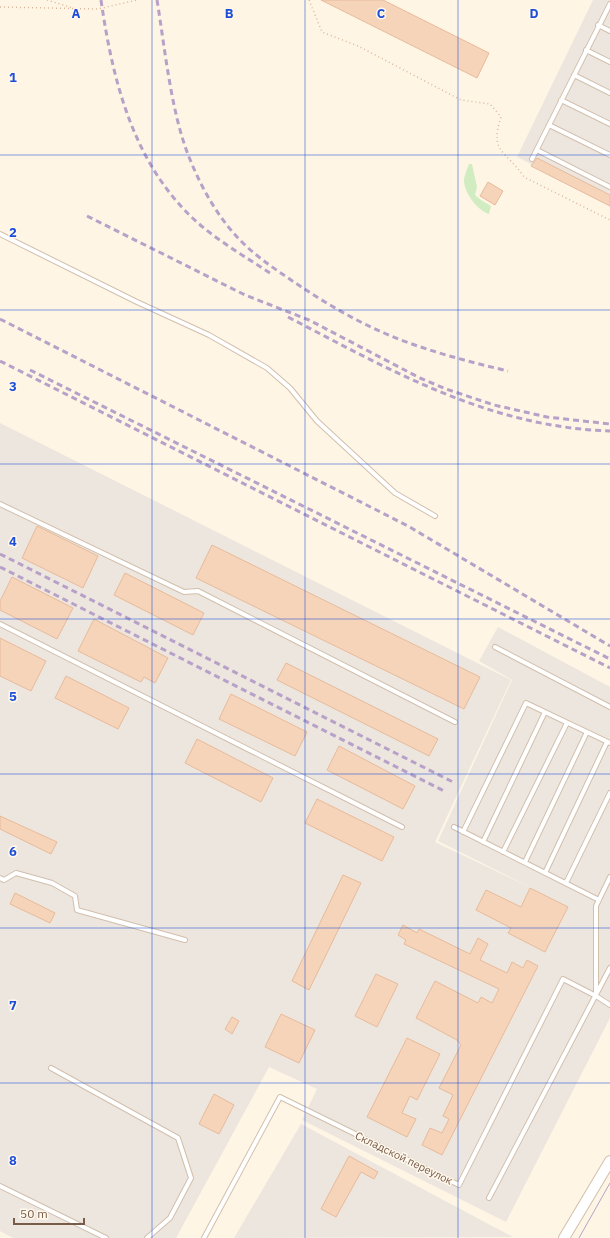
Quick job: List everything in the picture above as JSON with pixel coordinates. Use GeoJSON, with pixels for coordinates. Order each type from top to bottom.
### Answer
{"type":"FeatureCollection","features":[{"type":"Feature","properties":{"kind":"street"},"geometry":{"type":"LineString","coordinates":[[564,1238],[610,1161]]}},
{"type":"Feature","properties":{"kind":"lane"},"geometry":{"type":"LineString","coordinates":[[532,159],[598,25],[610,4]]}},
{"type":"Feature","properties":{"kind":"lane"},"geometry":{"type":"LineString","coordinates":[[598,25],[610,31]]}},
{"type":"Feature","properties":{"kind":"lane"},"geometry":{"type":"LineString","coordinates":[[586,50],[610,62]]}},
{"type":"Feature","properties":{"kind":"lane"},"geometry":{"type":"LineString","coordinates":[[574,76],[610,93]]}},
{"type":"Feature","properties":{"kind":"lane"},"geometry":{"type":"LineString","coordinates":[[562,100],[610,124]]}},
{"type":"Feature","properties":{"kind":"lane"},"geometry":{"type":"LineString","coordinates":[[549,125],[610,156]]}},
{"type":"Feature","properties":{"kind":"lane"},"geometry":{"type":"LineString","coordinates":[[537,150],[610,187]]}},
{"type":"Feature","properties":{"kind":"lane"},"geometry":{"type":"LineString","coordinates":[[0,234],[137,302],[209,335],[267,368],[290,388],[317,421],[395,493],[435,516]]}},
{"type":"Feature","properties":{"kind":"lane"},"geometry":{"type":"LineString","coordinates":[[0,504],[184,592],[198,591],[455,722]]}},
{"type":"Feature","properties":{"kind":"lane"},"geometry":{"type":"LineString","coordinates":[[0,624],[402,827]]}},
{"type":"Feature","properties":{"kind":"lane"},"geometry":{"type":"LineString","coordinates":[[495,647],[610,707]]}},
{"type":"Feature","properties":{"kind":"lane"},"geometry":{"type":"LineString","coordinates":[[464,832],[526,703],[609,743],[545,873]]}},
{"type":"Feature","properties":{"kind":"lane"},"geometry":{"type":"LineString","coordinates":[[483,842],[545,712]]}},
{"type":"Feature","properties":{"kind":"lane"},"geometry":{"type":"LineString","coordinates":[[503,852],[567,723]]}},
{"type":"Feature","properties":{"kind":"lane"},"geometry":{"type":"LineString","coordinates":[[525,862],[587,732]]}},
{"type":"Feature","properties":{"kind":"lane"},"geometry":{"type":"LineString","coordinates":[[566,883],[610,793]]}},
{"type":"Feature","properties":{"kind":"lane"},"geometry":{"type":"LineString","coordinates":[[454,827],[599,900]]}},
{"type":"Feature","properties":{"kind":"lane"},"geometry":{"type":"LineString","coordinates":[[0,878],[4,880],[16,873],[52,883],[75,896],[77,910],[185,940]]}},
{"type":"Feature","properties":{"kind":"lane"},"geometry":{"type":"LineString","coordinates":[[596,996],[596,906],[610,877]]}},
{"type":"Feature","properties":{"kind":"lane"},"geometry":{"type":"LineString","coordinates":[[489,1198],[610,968]]}},
{"type":"Feature","properties":{"kind":"lane","name":"Складской переулок"},"geometry":{"type":"LineString","coordinates":[[204,1238],[280,1097],[459,1185],[563,979],[610,1005]]}},
{"type":"Feature","properties":{"kind":"lane"},"geometry":{"type":"LineString","coordinates":[[51,1068],[178,1138],[191,1178],[170,1218],[147,1238]]}},
{"type":"Feature","properties":{"kind":"lane"},"geometry":{"type":"LineString","coordinates":[[0,1186],[106,1238]]}},
{"type":"Feature","properties":{"kind":"path"},"geometry":{"type":"LineString","coordinates":[[47,0],[78,9]]}},
{"type":"Feature","properties":{"kind":"path"},"geometry":{"type":"LineString","coordinates":[[0,7],[98,9],[138,0]]}},
{"type":"Feature","properties":{"kind":"path"},"geometry":{"type":"LineString","coordinates":[[309,0],[322,32],[358,46],[461,100],[490,104],[501,117],[496,133],[498,148],[515,164],[524,177],[610,220]]}},
{"type":"Feature","properties":{"kind":"shaded area"},"geometry":{"type":"Polygon","coordinates":[[[593,0],[610,0],[610,205],[517,157],[593,0]]]}},
{"type":"Feature","properties":{"kind":"shaded area"},"geometry":{"type":"Polygon","coordinates":[[[0,423],[511,680],[435,842],[538,891],[438,841],[512,680],[479,661],[498,627],[610,687],[610,1018],[506,1222],[302,1120],[317,1089],[269,1067],[176,1238],[13,1238],[0,1231],[0,423]]]}},
{"type":"Feature","properties":{"kind":"shaded area"},"geometry":{"type":"Polygon","coordinates":[[[301,1124],[513,1237],[234,1238],[301,1124]]]}},
{"type":"Feature","properties":{"kind":"green space"},"geometry":{"type":"Polygon","coordinates":[[[469,164],[472,164],[477,187],[475,195],[491,206],[489,214],[476,205],[466,190],[464,179],[469,164]]]}},
{"type":"Feature","properties":{"kind":"building"},"geometry":{"type":"Polygon","coordinates":[[[321,0],[383,0],[489,53],[477,78],[321,0]]]}},
{"type":"Feature","properties":{"kind":"building"},"geometry":{"type":"Polygon","coordinates":[[[537,158],[610,195],[610,206],[531,166],[537,158]]]}},
{"type":"Feature","properties":{"kind":"building"},"geometry":{"type":"Polygon","coordinates":[[[488,182],[503,191],[495,205],[480,196],[488,182]]]}},
{"type":"Feature","properties":{"kind":"building"},"geometry":{"type":"Polygon","coordinates":[[[37,526],[98,556],[83,588],[22,558],[37,526]]]}},
{"type":"Feature","properties":{"kind":"building"},"geometry":{"type":"Polygon","coordinates":[[[212,545],[480,677],[464,709],[196,578],[212,545]]]}},
{"type":"Feature","properties":{"kind":"building"},"geometry":{"type":"Polygon","coordinates":[[[125,573],[204,613],[193,635],[114,595],[125,573]]]}},
{"type":"Feature","properties":{"kind":"building"},"geometry":{"type":"Polygon","coordinates":[[[12,577],[73,608],[57,639],[0,610],[0,601],[12,577]]]}},
{"type":"Feature","properties":{"kind":"building"},"geometry":{"type":"Polygon","coordinates":[[[94,619],[168,658],[155,683],[144,677],[141,682],[78,651],[94,619]]]}},
{"type":"Feature","properties":{"kind":"building"},"geometry":{"type":"Polygon","coordinates":[[[0,638],[46,661],[31,691],[0,676],[0,638]]]}},
{"type":"Feature","properties":{"kind":"building"},"geometry":{"type":"Polygon","coordinates":[[[286,663],[438,739],[429,756],[277,680],[286,663]]]}},
{"type":"Feature","properties":{"kind":"building"},"geometry":{"type":"Polygon","coordinates":[[[66,676],[129,708],[118,729],[55,698],[66,676]]]}},
{"type":"Feature","properties":{"kind":"building"},"geometry":{"type":"Polygon","coordinates":[[[231,694],[307,732],[295,756],[219,719],[231,694]]]}},
{"type":"Feature","properties":{"kind":"building"},"geometry":{"type":"Polygon","coordinates":[[[197,739],[273,778],[261,802],[185,763],[197,739]]]}},
{"type":"Feature","properties":{"kind":"building"},"geometry":{"type":"Polygon","coordinates":[[[339,746],[415,786],[403,809],[327,770],[339,746]]]}},
{"type":"Feature","properties":{"kind":"building"},"geometry":{"type":"Polygon","coordinates":[[[317,799],[394,837],[382,861],[305,823],[317,799]]]}},
{"type":"Feature","properties":{"kind":"building"},"geometry":{"type":"Polygon","coordinates":[[[0,816],[57,842],[51,854],[0,829],[0,816]]]}},
{"type":"Feature","properties":{"kind":"building"},"geometry":{"type":"Polygon","coordinates":[[[343,875],[361,883],[309,990],[292,981],[343,875]]]}},
{"type":"Feature","properties":{"kind":"building"},"geometry":{"type":"Polygon","coordinates":[[[530,888],[568,907],[545,952],[508,933],[511,928],[476,910],[486,890],[521,907],[530,888]]]}},
{"type":"Feature","properties":{"kind":"building"},"geometry":{"type":"Polygon","coordinates":[[[15,893],[55,913],[50,923],[10,904],[15,893]]]}},
{"type":"Feature","properties":{"kind":"building"},"geometry":{"type":"Polygon","coordinates":[[[403,925],[417,933],[419,929],[470,954],[478,938],[488,944],[480,960],[507,973],[512,962],[523,968],[527,960],[538,966],[442,1155],[422,1145],[430,1128],[442,1133],[449,1119],[443,1116],[453,1095],[439,1088],[461,1045],[457,1040],[416,1018],[435,981],[478,1003],[481,997],[492,1003],[499,989],[404,944],[406,940],[398,935],[403,925]]]}},
{"type":"Feature","properties":{"kind":"building"},"geometry":{"type":"Polygon","coordinates":[[[376,974],[398,984],[377,1027],[355,1016],[376,974]]]}},
{"type":"Feature","properties":{"kind":"building"},"geometry":{"type":"Polygon","coordinates":[[[281,1014],[315,1030],[299,1063],[265,1047],[281,1014]]]}},
{"type":"Feature","properties":{"kind":"building"},"geometry":{"type":"Polygon","coordinates":[[[232,1017],[239,1021],[232,1034],[225,1029],[232,1017]]]}},
{"type":"Feature","properties":{"kind":"building"},"geometry":{"type":"Polygon","coordinates":[[[407,1038],[440,1054],[417,1100],[410,1096],[402,1113],[416,1119],[407,1137],[367,1117],[407,1038]]]}},
{"type":"Feature","properties":{"kind":"building"},"geometry":{"type":"Polygon","coordinates":[[[214,1094],[234,1105],[219,1134],[199,1124],[214,1094]]]}},
{"type":"Feature","properties":{"kind":"building"},"geometry":{"type":"Polygon","coordinates":[[[349,1156],[378,1172],[374,1179],[361,1172],[336,1217],[321,1209],[349,1156]]]}},
{"type":"Feature","properties":{"kind":"tram line"},"geometry":{"type":"LineString","coordinates":[[579,1238],[610,1183]]}},
{"type":"Feature","properties":{"kind":"railway"},"geometry":{"type":"LineString","coordinates":[[101,0],[112,62],[120,92],[142,149],[158,176],[176,200],[198,223],[226,244],[273,275]]}},
{"type":"Feature","properties":{"kind":"railway"},"geometry":{"type":"LineString","coordinates":[[157,0],[173,100],[189,157],[210,201],[239,239],[265,262],[305,289],[372,328],[429,350],[508,371]]}},
{"type":"Feature","properties":{"kind":"railway"},"geometry":{"type":"LineString","coordinates":[[87,216],[245,295],[309,320],[420,378],[446,389],[494,405],[547,417],[610,424]]}},
{"type":"Feature","properties":{"kind":"railway"},"geometry":{"type":"LineString","coordinates":[[288,317],[404,376],[443,393],[482,407],[523,419],[566,427],[610,431]]}},
{"type":"Feature","properties":{"kind":"railway"},"geometry":{"type":"LineString","coordinates":[[0,319],[408,526],[610,646]]}},
{"type":"Feature","properties":{"kind":"railway"},"geometry":{"type":"LineString","coordinates":[[0,361],[610,668]]}},
{"type":"Feature","properties":{"kind":"railway"},"geometry":{"type":"LineString","coordinates":[[30,370],[610,659]]}},
{"type":"Feature","properties":{"kind":"railway"},"geometry":{"type":"LineString","coordinates":[[0,554],[453,782]]}},
{"type":"Feature","properties":{"kind":"railway"},"geometry":{"type":"LineString","coordinates":[[0,567],[446,792]]}}]}
